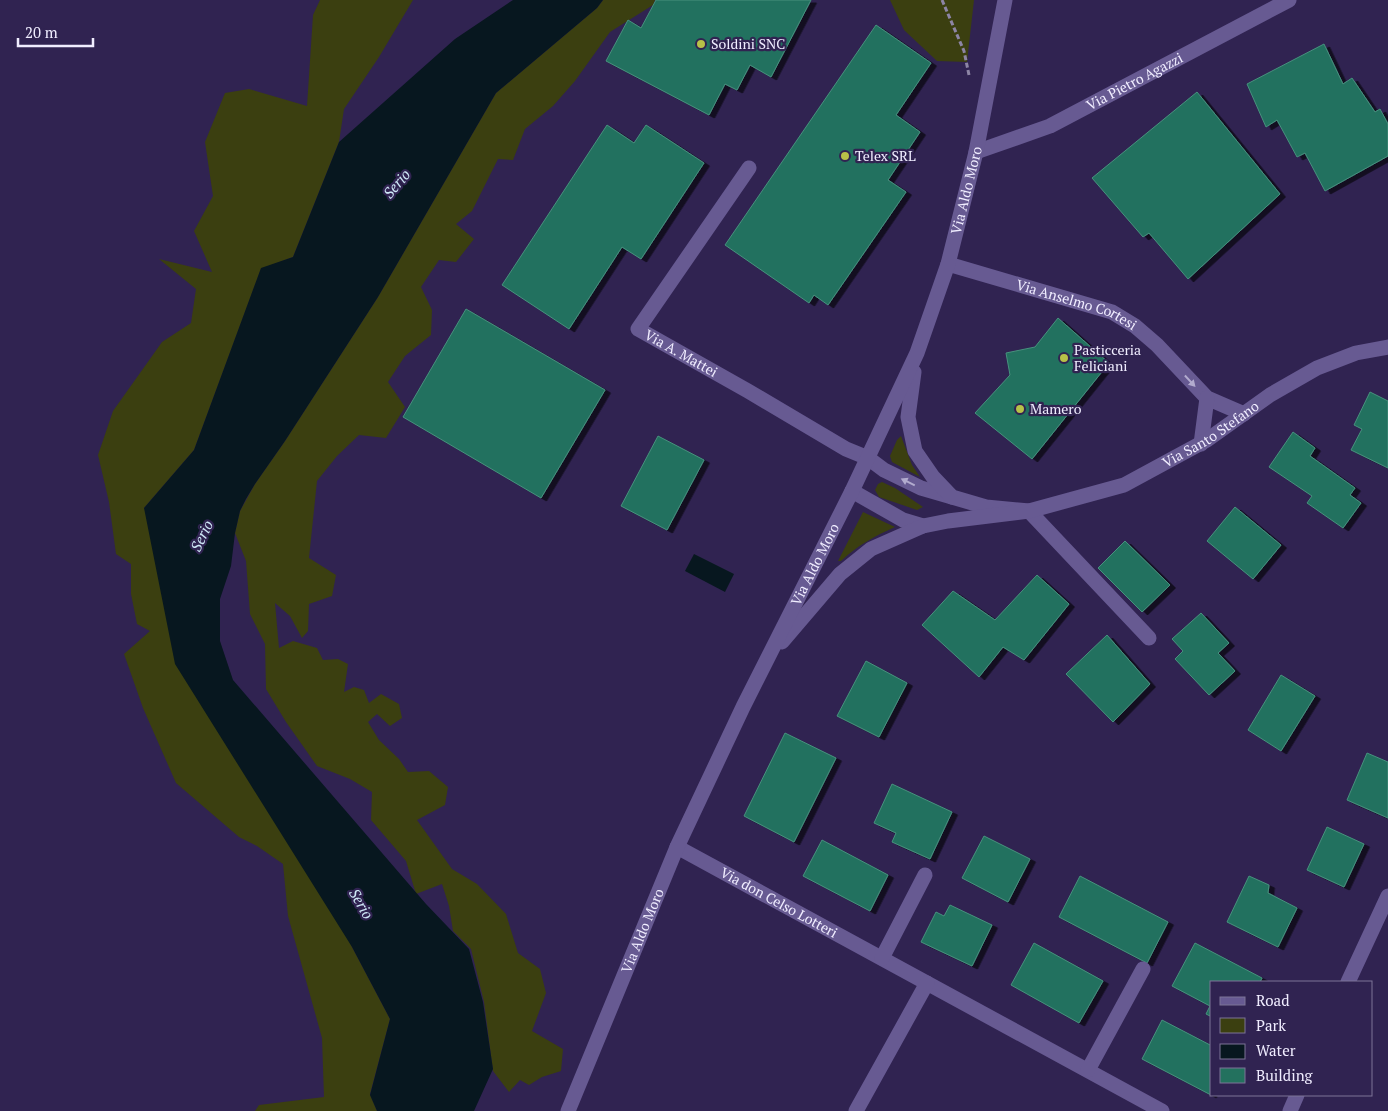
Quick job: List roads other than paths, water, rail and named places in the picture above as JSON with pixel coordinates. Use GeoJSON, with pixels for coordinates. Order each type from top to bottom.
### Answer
{"type":"FeatureCollection","features":[{"type":"Feature","properties":{"kind":"street","name":"Via Aldo Moro"},"geometry":{"type":"LineString","coordinates":[[568,1111],[677,847],[765,662],[852,491],[917,353],[948,264],[976,152],[1005,0]]}},
{"type":"Feature","properties":{"kind":"street","name":"Via Pietro Agazzi"},"geometry":{"type":"LineString","coordinates":[[976,152],[1050,126],[1289,0]]}},
{"type":"Feature","properties":{"kind":"street","name":"Via A. Mattei"},"geometry":{"type":"LineString","coordinates":[[749,168],[638,329],[846,449],[868,458]]}},
{"type":"Feature","properties":{"kind":"street","name":"Via Anselmo Cortesi"},"geometry":{"type":"LineString","coordinates":[[948,264],[1112,312],[1135,326],[1207,398],[1244,414]]}},
{"type":"Feature","properties":{"kind":"street","name":"Via Santo Stefano"},"geometry":{"type":"LineString","coordinates":[[765,662],[840,574],[871,549],[924,526],[948,521],[1029,511],[1124,485],[1201,444],[1270,395],[1317,368],[1356,353],[1388,347]]}},
{"type":"Feature","properties":{"kind":"street"},"geometry":{"type":"LineString","coordinates":[[917,353],[908,418],[915,451],[933,477],[952,497]]}},
{"type":"Feature","properties":{"kind":"street"},"geometry":{"type":"LineString","coordinates":[[1201,444],[1207,398]]}},
{"type":"Feature","properties":{"kind":"street","name":"Via Santo Stefano"},"geometry":{"type":"LineString","coordinates":[[868,458],[884,470],[921,488],[986,507],[1029,511]]}},
{"type":"Feature","properties":{"kind":"street","name":"Via Santo Stefano"},"geometry":{"type":"LineString","coordinates":[[852,491],[903,520],[924,526]]}},
{"type":"Feature","properties":{"kind":"street"},"geometry":{"type":"LineString","coordinates":[[1029,511],[1148,638]]}},
{"type":"Feature","properties":{"kind":"street","name":"Via don Celso Lotteri"},"geometry":{"type":"LineString","coordinates":[[677,847],[1162,1111]]}},
{"type":"Feature","properties":{"kind":"street"},"geometry":{"type":"LineString","coordinates":[[882,958],[925,875]]}},
{"type":"Feature","properties":{"kind":"street"},"geometry":{"type":"LineString","coordinates":[[1348,981],[1388,896]]}},
{"type":"Feature","properties":{"kind":"street"},"geometry":{"type":"LineString","coordinates":[[1088,1070],[1143,969]]}},
{"type":"Feature","properties":{"kind":"street"},"geometry":{"type":"LineString","coordinates":[[856,1111],[927,983]]}},
{"type":"Feature","properties":{"kind":"street"},"geometry":{"type":"LineString","coordinates":[[1290,1111],[1298,1096]]}},
{"type":"Feature","properties":{"kind":"water","name":"Serio"},"geometry":{"type":"Polygon","coordinates":[[[513,0],[603,0],[597,8],[496,93],[378,297],[246,499],[240,511],[231,566],[220,599],[220,641],[233,680],[426,904],[469,949],[483,1002],[493,1069],[474,1111],[377,1111],[370,1095],[390,1019],[352,947],[175,664],[144,508],[194,450],[261,268],[293,257],[339,142],[455,39],[513,0]]]}},
{"type":"Feature","properties":{"kind":"water"},"geometry":{"type":"Polygon","coordinates":[[[694,554],[734,574],[725,592],[685,571],[694,554]]]}},
{"type":"Feature","properties":{"kind":"place","name":"Soldini SNC"},"geometry":{"type":"Point","coordinates":[701,44]}},
{"type":"Feature","properties":{"kind":"place","name":"Telex SRL"},"geometry":{"type":"Point","coordinates":[845,156]}},
{"type":"Feature","properties":{"kind":"place","name":"Pasticceria Feliciani"},"geometry":{"type":"Point","coordinates":[1064,358]}},
{"type":"Feature","properties":{"kind":"place","name":"Mamero"},"geometry":{"type":"Point","coordinates":[1020,409]}}]}
